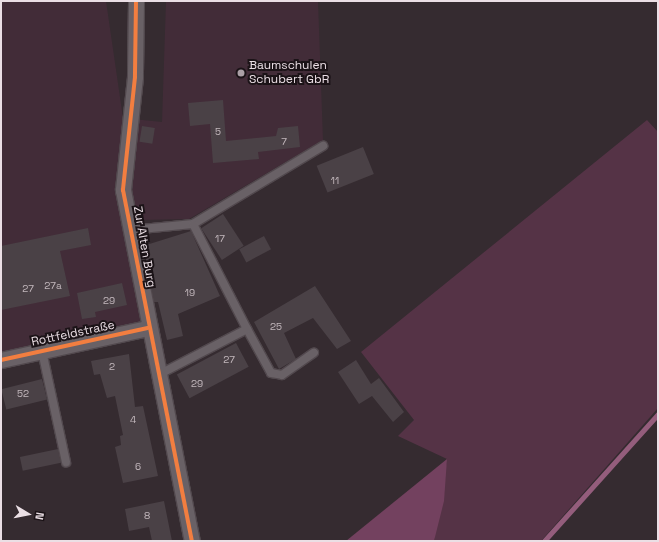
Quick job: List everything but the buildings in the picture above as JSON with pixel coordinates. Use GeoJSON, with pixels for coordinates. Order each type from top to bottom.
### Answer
{"type":"FeatureCollection","features":[{"type":"Feature","properties":{"kind":"street","name":"Zur Alten Burg"},"geometry":{"type":"LineString","coordinates":[[136,1],[135,77],[123,190],[148,328],[192,541]]}},
{"type":"Feature","properties":{"kind":"street","name":"Rottfeldstraße"},"geometry":{"type":"LineString","coordinates":[[1,360],[148,328]]}},
{"type":"Feature","properties":{"kind":"lane","name":"Zur Alten Burg"},"geometry":{"type":"LineString","coordinates":[[130,230],[193,224],[323,146]]}},
{"type":"Feature","properties":{"kind":"lane"},"geometry":{"type":"LineString","coordinates":[[193,224],[271,374],[282,375],[314,353]]}},
{"type":"Feature","properties":{"kind":"lane"},"geometry":{"type":"LineString","coordinates":[[158,374],[247,329]]}},
{"type":"Feature","properties":{"kind":"lane"},"geometry":{"type":"LineString","coordinates":[[42,351],[66,462]]}},
{"type":"Feature","properties":{"kind":"shaded area"},"geometry":{"type":"Polygon","coordinates":[[[1,1],[106,1],[123,118],[162,122],[166,1],[318,1],[323,140],[189,219],[138,220],[148,328],[1,360],[1,1]]]}},
{"type":"Feature","properties":{"kind":"shaded area"},"geometry":{"type":"Polygon","coordinates":[[[647,120],[658,132],[658,408],[541,541],[434,541],[447,459],[398,436],[414,420],[361,352],[647,120]]]}},
{"type":"Feature","properties":{"kind":"shaded area"},"geometry":{"type":"Polygon","coordinates":[[[447,459],[444,501],[434,541],[346,541],[447,459]]]}},
{"type":"Feature","properties":{"kind":"waterway"},"geometry":{"type":"LineString","coordinates":[[544,541],[658,414]]}},
{"type":"Feature","properties":{"kind":"cycle path"},"geometry":{"type":"LineString","coordinates":[[136,1],[135,77],[123,190],[192,541]]}},
{"type":"Feature","properties":{"kind":"cycle path"},"geometry":{"type":"LineString","coordinates":[[1,360],[148,328]]}},
{"type":"Feature","properties":{"kind":"place","name":"Baumschulen Schubert GbR"},"geometry":{"type":"Point","coordinates":[241,73]}}]}
